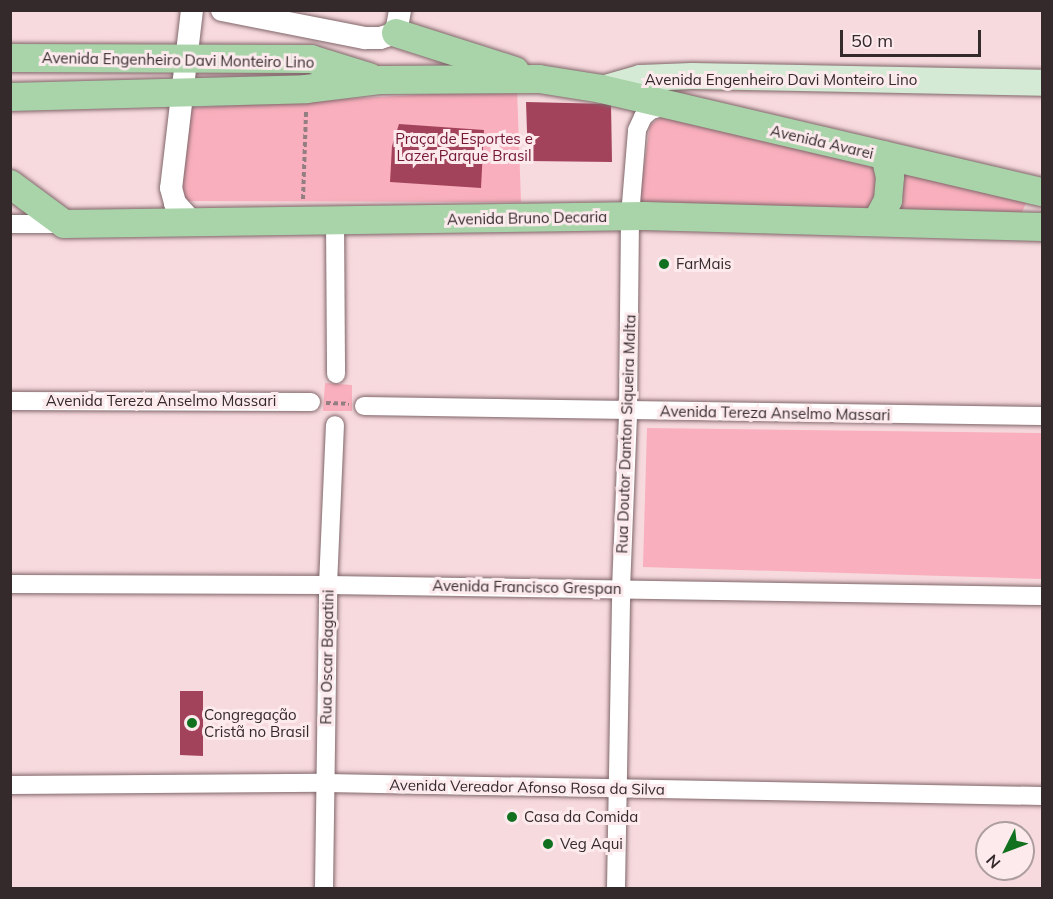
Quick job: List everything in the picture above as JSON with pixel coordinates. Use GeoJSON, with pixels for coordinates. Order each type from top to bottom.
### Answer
{"type":"FeatureCollection","features":[{"type":"Feature","properties":{"kind":"main road"},"geometry":{"type":"LineString","coordinates":[[398,22],[539,79]]}},
{"type":"Feature","properties":{"kind":"main road","name":"Avenida Engenheiro Davi Monteiro Lino"},"geometry":{"type":"LineString","coordinates":[[10,58],[311,59],[379,80]]}},
{"type":"Feature","properties":{"kind":"main road","name":"Avenida Engenheiro Davi Monteiro Lino"},"geometry":{"type":"LineString","coordinates":[[10,97],[306,89],[379,80],[539,79],[602,90],[640,78],[692,76],[1042,83]]}},
{"type":"Feature","properties":{"kind":"main road","name":"Avenida Avarei"},"geometry":{"type":"LineString","coordinates":[[602,90],[1042,192]]}},
{"type":"Feature","properties":{"kind":"main road"},"geometry":{"type":"LineString","coordinates":[[877,221],[888,200],[890,177],[885,156]]}},
{"type":"Feature","properties":{"kind":"main road"},"geometry":{"type":"LineString","coordinates":[[10,184],[64,224]]}},
{"type":"Feature","properties":{"kind":"main road","name":"Avenida Bruno Decaria"},"geometry":{"type":"LineString","coordinates":[[64,224],[194,224],[630,216],[1042,227]]}},
{"type":"Feature","properties":{"kind":"street"},"geometry":{"type":"LineString","coordinates":[[192,10],[171,188],[175,203],[194,224]]}},
{"type":"Feature","properties":{"kind":"street"},"geometry":{"type":"LineString","coordinates":[[222,10],[365,39],[380,38],[398,22]]}},
{"type":"Feature","properties":{"kind":"street","name":"Rua Doutor Danton Siqueira Malta"},"geometry":{"type":"LineString","coordinates":[[615,888],[621,589],[628,411],[630,216],[637,130],[643,117],[651,110],[667,106]]}},
{"type":"Feature","properties":{"kind":"street"},"geometry":{"type":"LineString","coordinates":[[335,222],[336,374]]}},
{"type":"Feature","properties":{"kind":"street","name":"Avenida Bruno Decaria"},"geometry":{"type":"LineString","coordinates":[[10,224],[64,224]]}},
{"type":"Feature","properties":{"kind":"street","name":"Avenida Tereza Anselmo Massari"},"geometry":{"type":"LineString","coordinates":[[10,401],[311,402]]}},
{"type":"Feature","properties":{"kind":"street","name":"Avenida Tereza Anselmo Massari"},"geometry":{"type":"LineString","coordinates":[[364,406],[1042,416]]}},
{"type":"Feature","properties":{"kind":"street","name":"Rua Oscar Bagatini"},"geometry":{"type":"LineString","coordinates":[[324,888],[328,585],[334,425]]}},
{"type":"Feature","properties":{"kind":"street","name":"Avenida Francisco Grespan"},"geometry":{"type":"LineString","coordinates":[[10,584],[328,585],[1042,596]]}},
{"type":"Feature","properties":{"kind":"street","name":"Avenida Vereador Afonso Rosa da Silva"},"geometry":{"type":"LineString","coordinates":[[10,785],[326,783],[1042,795]]}},
{"type":"Feature","properties":{"kind":"path"},"geometry":{"type":"LineString","coordinates":[[302,206],[306,89]]}},
{"type":"Feature","properties":{"kind":"path"},"geometry":{"type":"LineString","coordinates":[[334,425],[336,374]]}},
{"type":"Feature","properties":{"kind":"path"},"geometry":{"type":"LineString","coordinates":[[311,402],[364,406]]}},
{"type":"Feature","properties":{"kind":"green space","name":"Praça de Esportes e Lazer Parque Brasil"},"geometry":{"type":"Polygon","coordinates":[[[517,89],[521,202],[182,201],[187,108],[517,89]]]}},
{"type":"Feature","properties":{"kind":"green space"},"geometry":{"type":"Polygon","coordinates":[[[667,113],[1029,196],[1020,217],[638,208],[650,125],[667,113]]]}},
{"type":"Feature","properties":{"kind":"green space"},"geometry":{"type":"Polygon","coordinates":[[[325,383],[352,385],[352,411],[323,411],[325,383]]]}},
{"type":"Feature","properties":{"kind":"green space"},"geometry":{"type":"Polygon","coordinates":[[[647,428],[1042,433],[1042,579],[643,567],[647,428]]]}},
{"type":"Feature","properties":{"kind":"building"},"geometry":{"type":"Polygon","coordinates":[[[526,102],[611,104],[612,162],[528,161],[526,102]]]}},
{"type":"Feature","properties":{"kind":"building"},"geometry":{"type":"Polygon","coordinates":[[[399,124],[484,130],[481,188],[390,182],[392,146],[399,124]]]}},
{"type":"Feature","properties":{"kind":"building","name":"Congregação Cristã no Brasil"},"geometry":{"type":"Polygon","coordinates":[[[180,691],[203,691],[203,756],[180,755],[180,691]]]}},
{"type":"Feature","properties":{"kind":"place","name":"FarMais"},"geometry":{"type":"Point","coordinates":[664,264]}},
{"type":"Feature","properties":{"kind":"place","name":"Congregação Cristã no Brasil"},"geometry":{"type":"Point","coordinates":[192,723]}},
{"type":"Feature","properties":{"kind":"place","name":"Casa da Comida"},"geometry":{"type":"Point","coordinates":[512,817]}},
{"type":"Feature","properties":{"kind":"place","name":"Veg Aqui"},"geometry":{"type":"Point","coordinates":[548,844]}}]}
